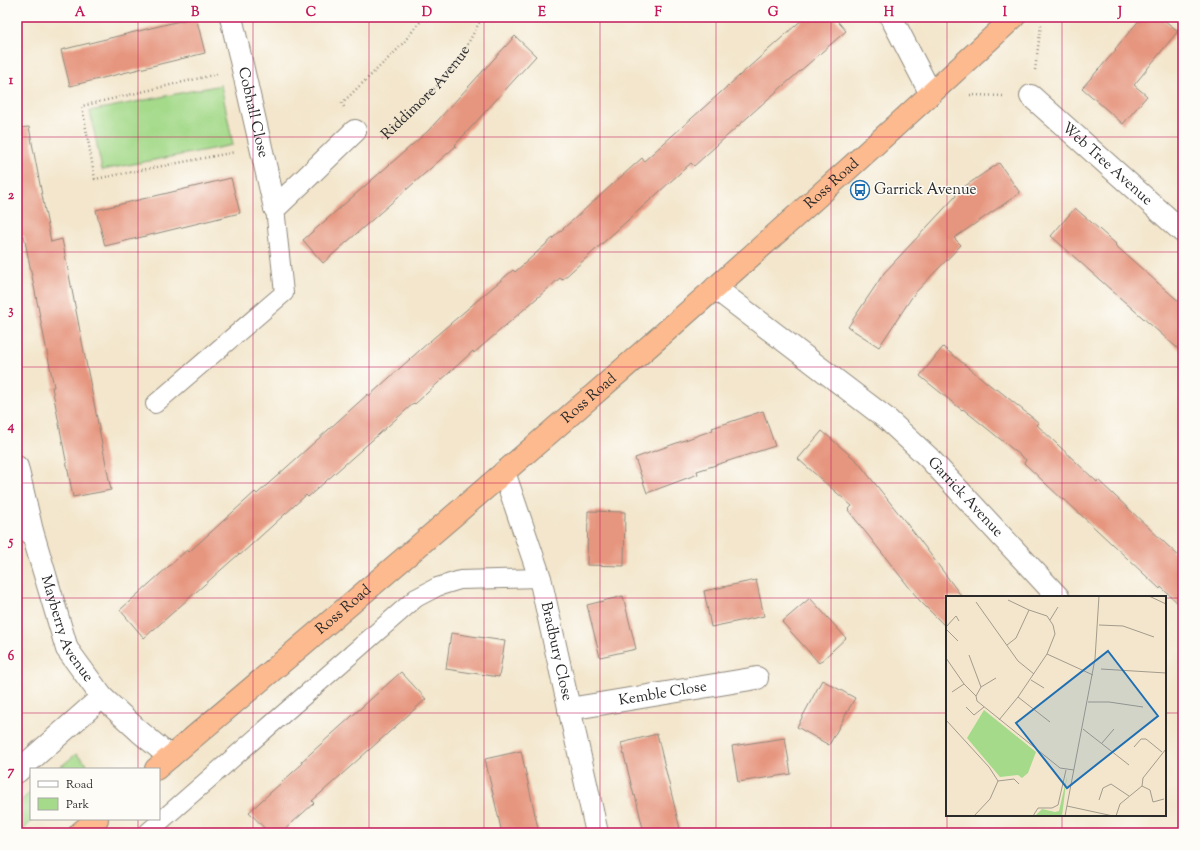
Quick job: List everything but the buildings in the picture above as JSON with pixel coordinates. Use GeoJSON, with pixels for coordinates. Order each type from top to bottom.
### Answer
{"type":"FeatureCollection","features":[{"type":"Feature","properties":{"kind":"highway","name":"Ross Road"},"geometry":{"type":"LineString","coordinates":[[163,763],[504,472],[715,288],[931,94],[1014,17]]}},
{"type":"Feature","properties":{"kind":"highway"},"geometry":{"type":"LineString","coordinates":[[80,833],[96,820]]}},
{"type":"Feature","properties":{"kind":"street","name":"Cobhall Close"},"geometry":{"type":"LineString","coordinates":[[231,17],[275,208]]}},
{"type":"Feature","properties":{"kind":"street"},"geometry":{"type":"LineString","coordinates":[[892,17],[931,94]]}},
{"type":"Feature","properties":{"kind":"street","name":"Web Tree Avenue"},"geometry":{"type":"LineString","coordinates":[[1031,96],[1183,232]]}},
{"type":"Feature","properties":{"kind":"street","name":"Riddimore Avenue"},"geometry":{"type":"LineString","coordinates":[[275,208],[355,131]]}},
{"type":"Feature","properties":{"kind":"street","name":"Garrick Avenue"},"geometry":{"type":"LineString","coordinates":[[715,288],[887,419],[928,457],[1057,596]]}},
{"type":"Feature","properties":{"kind":"street","name":"Mayberry Avenue"},"geometry":{"type":"LineString","coordinates":[[17,467],[25,532],[67,649],[102,697],[140,732],[163,763]]}},
{"type":"Feature","properties":{"kind":"street","name":"Bradbury Close"},"geometry":{"type":"LineString","coordinates":[[504,472],[540,578],[597,833]]}},
{"type":"Feature","properties":{"kind":"street","name":"Kemble Close"},"geometry":{"type":"LineString","coordinates":[[569,709],[757,678]]}},
{"type":"Feature","properties":{"kind":"street"},"geometry":{"type":"LineString","coordinates":[[17,772],[102,697]]}},
{"type":"Feature","properties":{"kind":"lane"},"geometry":{"type":"LineString","coordinates":[[155,404],[284,293],[275,208]]}},
{"type":"Feature","properties":{"kind":"lane"},"geometry":{"type":"LineString","coordinates":[[147,833],[416,598],[437,587],[460,580],[540,578]]}},
{"type":"Feature","properties":{"kind":"path","name":"Riddimore Avenue"},"geometry":{"type":"LineString","coordinates":[[424,17],[399,48],[342,103],[355,131],[378,142],[441,82],[462,55],[480,21],[480,17]]}},
{"type":"Feature","properties":{"kind":"path"},"geometry":{"type":"LineString","coordinates":[[931,94],[1031,96],[1041,24]]}},
{"type":"Feature","properties":{"kind":"path"},"geometry":{"type":"LineString","coordinates":[[243,67],[82,106],[95,180],[261,147]]}},
{"type":"Feature","properties":{"kind":"green space"},"geometry":{"type":"Polygon","coordinates":[[[221,85],[233,145],[102,170],[90,111],[221,85]]]}},
{"type":"Feature","properties":{"kind":"green space"},"geometry":{"type":"Polygon","coordinates":[[[76,754],[87,764],[83,768],[59,768],[76,754]]]}},
{"type":"Feature","properties":{"kind":"green space"},"geometry":{"type":"Polygon","coordinates":[[[30,793],[30,820],[33,820],[20,833],[17,833],[17,804],[30,793]]]}},
{"type":"Feature","properties":{"kind":"place","name":"Garrick Avenue"},"geometry":{"type":"Point","coordinates":[860,190]}}]}
